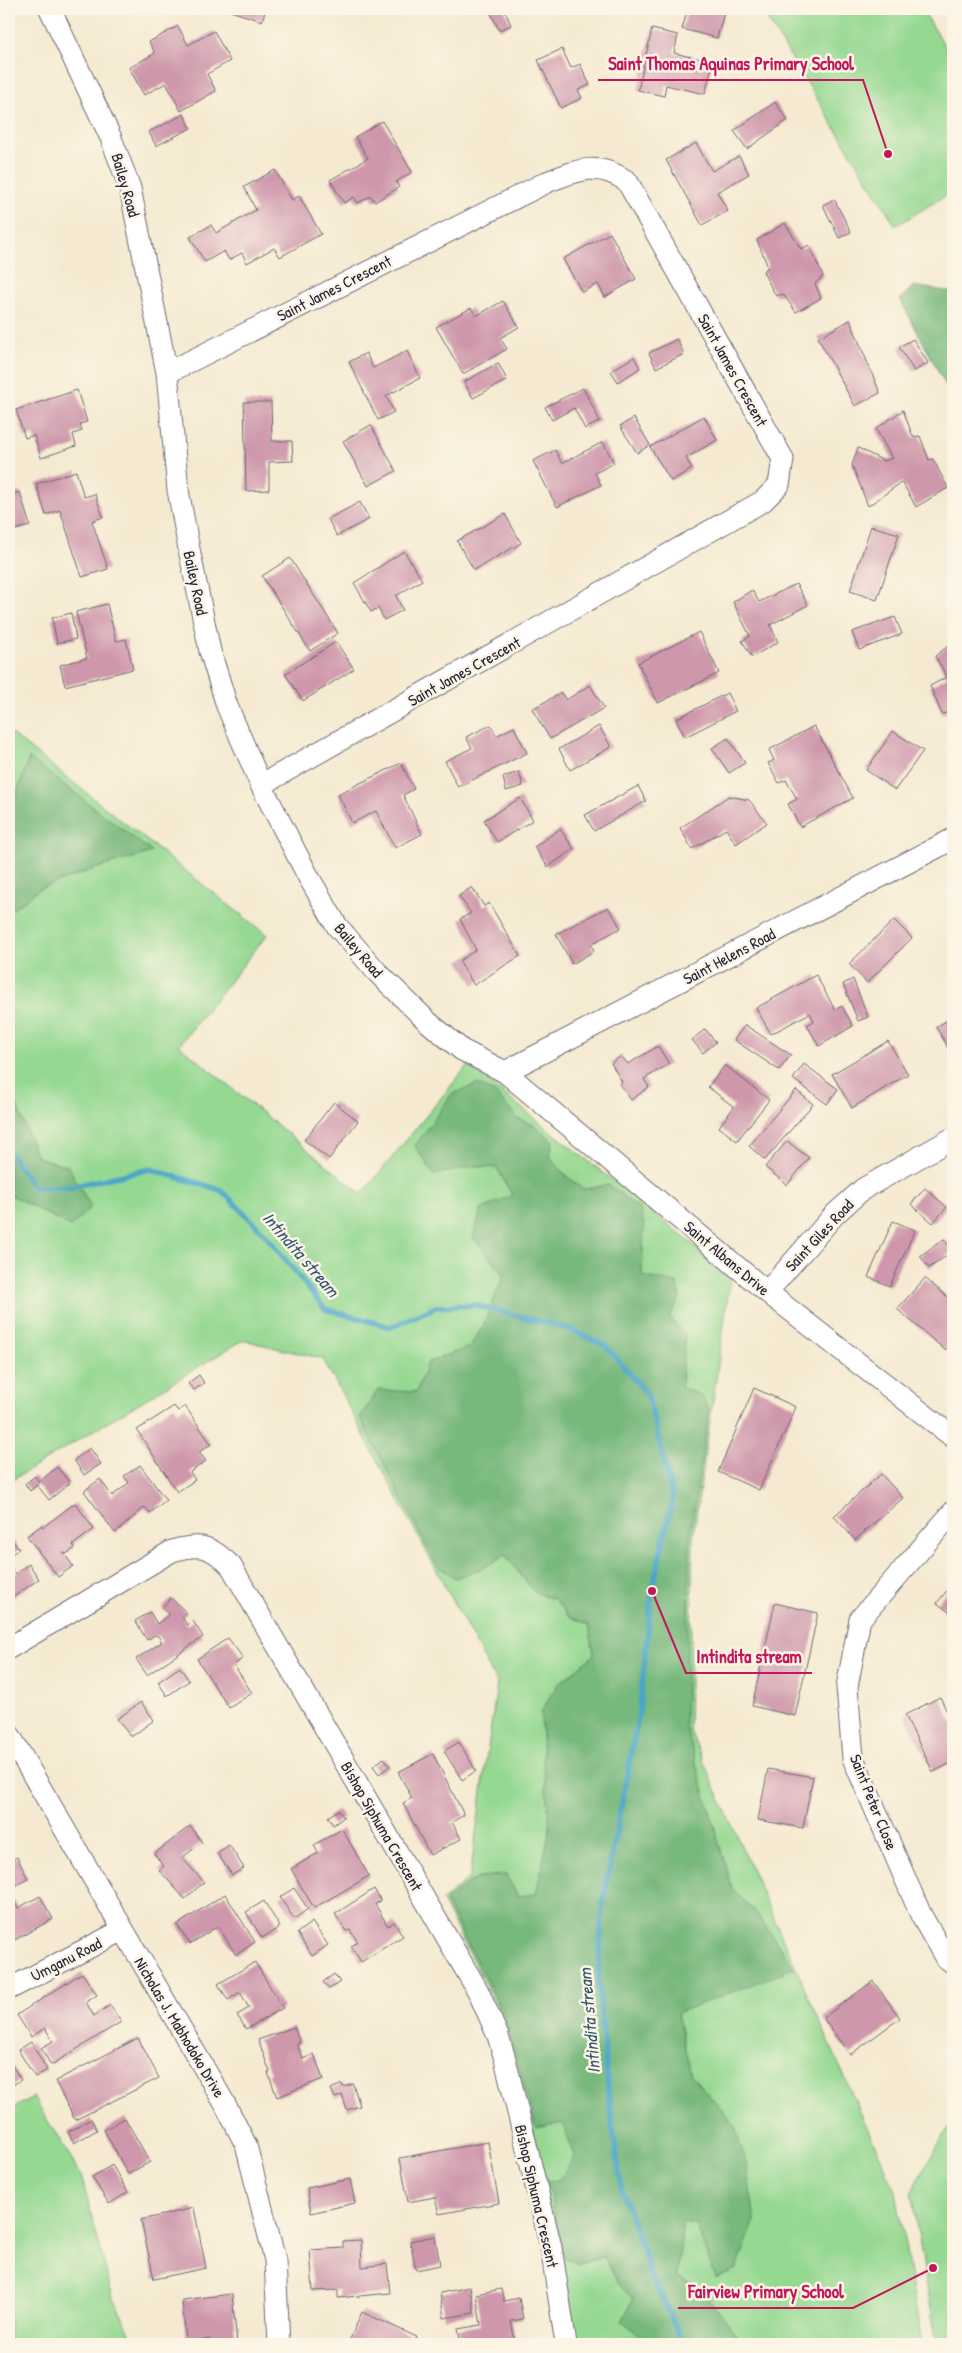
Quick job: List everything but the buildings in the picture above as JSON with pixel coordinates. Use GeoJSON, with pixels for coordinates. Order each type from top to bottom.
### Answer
{"type":"FeatureCollection","features":[{"type":"Feature","properties":{"kind":"street","name":"Bailey Road"},"geometry":{"type":"LineString","coordinates":[[50,9],[111,138],[130,188],[166,373],[178,490],[210,651],[227,706],[261,785],[308,876],[337,926],[377,972],[428,1022],[462,1050],[505,1072]]}},
{"type":"Feature","properties":{"kind":"street","name":"Saint James Crescent"},"geometry":{"type":"LineString","coordinates":[[166,373],[547,182],[584,170],[600,169],[612,171],[627,181],[782,459],[778,485],[774,492],[763,501],[261,785]]}},
{"type":"Feature","properties":{"kind":"street","name":"Saint Helens Road"},"geometry":{"type":"LineString","coordinates":[[505,1072],[953,839]]}},
{"type":"Feature","properties":{"kind":"street","name":"Saint Albans Drive"},"geometry":{"type":"LineString","coordinates":[[505,1072],[767,1292],[953,1437]]}},
{"type":"Feature","properties":{"kind":"street","name":"Saint Giles Road"},"geometry":{"type":"LineString","coordinates":[[767,1292],[835,1214],[863,1189],[953,1138]]}},
{"type":"Feature","properties":{"kind":"street","name":"Saint Peter Close"},"geometry":{"type":"LineString","coordinates":[[953,1512],[860,1619],[847,1687],[853,1758],[921,1914],[945,1957],[953,1963]]}},
{"type":"Feature","properties":{"kind":"street","name":"Bishop Siphuma Crescent"},"geometry":{"type":"LineString","coordinates":[[9,1648],[172,1551],[190,1546],[205,1547],[218,1553],[231,1566],[478,1991],[498,2036],[551,2247],[566,2344]]}},
{"type":"Feature","properties":{"kind":"street","name":"Nicholas J. Mabhodoko Drive"},"geometry":{"type":"LineString","coordinates":[[9,1734],[225,2104],[246,2145],[275,2260],[279,2344]]}},
{"type":"Feature","properties":{"kind":"street","name":"Umganu Road"},"geometry":{"type":"LineString","coordinates":[[9,1989],[122,1930]]}},
{"type":"Feature","properties":{"kind":"green space"},"geometry":{"type":"Polygon","coordinates":[[[761,9],[922,9],[953,59],[953,191],[896,226],[761,9]]]}},
{"type":"Feature","properties":{"kind":"green space"},"geometry":{"type":"Polygon","coordinates":[[[913,286],[953,292],[953,399],[900,299],[913,286]]]}},
{"type":"Feature","properties":{"kind":"green space"},"geometry":{"type":"Polygon","coordinates":[[[9,732],[267,935],[179,1045],[362,1194],[468,1065],[731,1275],[693,1538],[689,1729],[896,2192],[922,2344],[574,2344],[532,2126],[501,2015],[442,1901],[470,1877],[497,1683],[323,1359],[243,1340],[9,1482],[9,732]]]}},
{"type":"Feature","properties":{"kind":"green space"},"geometry":{"type":"Polygon","coordinates":[[[29,758],[152,852],[94,869],[39,889],[9,912],[9,815],[29,758]]]}},
{"type":"Feature","properties":{"kind":"green space"},"geometry":{"type":"Polygon","coordinates":[[[477,1084],[495,1093],[518,1119],[534,1125],[553,1141],[550,1156],[564,1174],[583,1189],[609,1185],[640,1209],[644,1225],[642,1276],[677,1283],[680,1298],[669,1317],[685,1334],[681,1387],[702,1396],[709,1411],[690,1537],[685,1725],[732,1888],[758,1915],[794,1968],[677,2013],[691,2075],[734,2124],[746,2163],[755,2220],[736,2269],[715,2278],[696,2224],[683,2222],[677,2277],[701,2289],[739,2337],[735,2344],[652,2344],[622,2321],[633,2299],[620,2286],[604,2257],[578,2264],[563,2256],[547,2182],[561,2179],[575,2155],[562,2123],[536,2128],[504,2014],[445,1901],[472,1881],[495,1875],[506,1875],[518,1896],[536,1894],[550,1828],[543,1763],[541,1712],[557,1685],[594,1655],[589,1625],[568,1616],[555,1599],[535,1593],[505,1555],[485,1567],[456,1578],[437,1566],[360,1418],[378,1390],[416,1392],[428,1362],[470,1347],[483,1326],[504,1275],[473,1237],[481,1210],[512,1195],[497,1168],[474,1166],[434,1175],[415,1146],[451,1095],[477,1084]]]}},
{"type":"Feature","properties":{"kind":"green space"},"geometry":{"type":"Polygon","coordinates":[[[9,1085],[37,1157],[68,1166],[91,1207],[71,1227],[9,1194],[9,1085]]]}},
{"type":"Feature","properties":{"kind":"green space"},"geometry":{"type":"Polygon","coordinates":[[[33,2097],[81,2175],[113,2298],[136,2344],[9,2344],[9,2111],[33,2097]]]}},
{"type":"Feature","properties":{"kind":"green space"},"geometry":{"type":"Polygon","coordinates":[[[953,2120],[953,2344],[937,2344],[911,2193],[953,2120]]]}},
{"type":"Feature","properties":{"kind":"waterway","name":"Intindita stream"},"geometry":{"type":"LineString","coordinates":[[9,1152],[34,1188],[70,1187],[150,1169],[221,1190],[264,1233],[325,1309],[391,1327],[436,1307],[475,1305],[570,1329],[606,1346],[648,1395],[673,1498],[652,1591],[639,1713],[603,1902],[598,1979],[609,2100],[621,2187],[653,2280],[684,2344]]}},
{"type":"Feature","properties":{"kind":"place","name":"Saint Thomas Aquinas Primary School"},"geometry":{"type":"Point","coordinates":[888,154]}},
{"type":"Feature","properties":{"kind":"place","name":"Intindita stream"},"geometry":{"type":"Point","coordinates":[652,1591]}},
{"type":"Feature","properties":{"kind":"place","name":"Fairview Primary School"},"geometry":{"type":"Point","coordinates":[933,2268]}}]}
